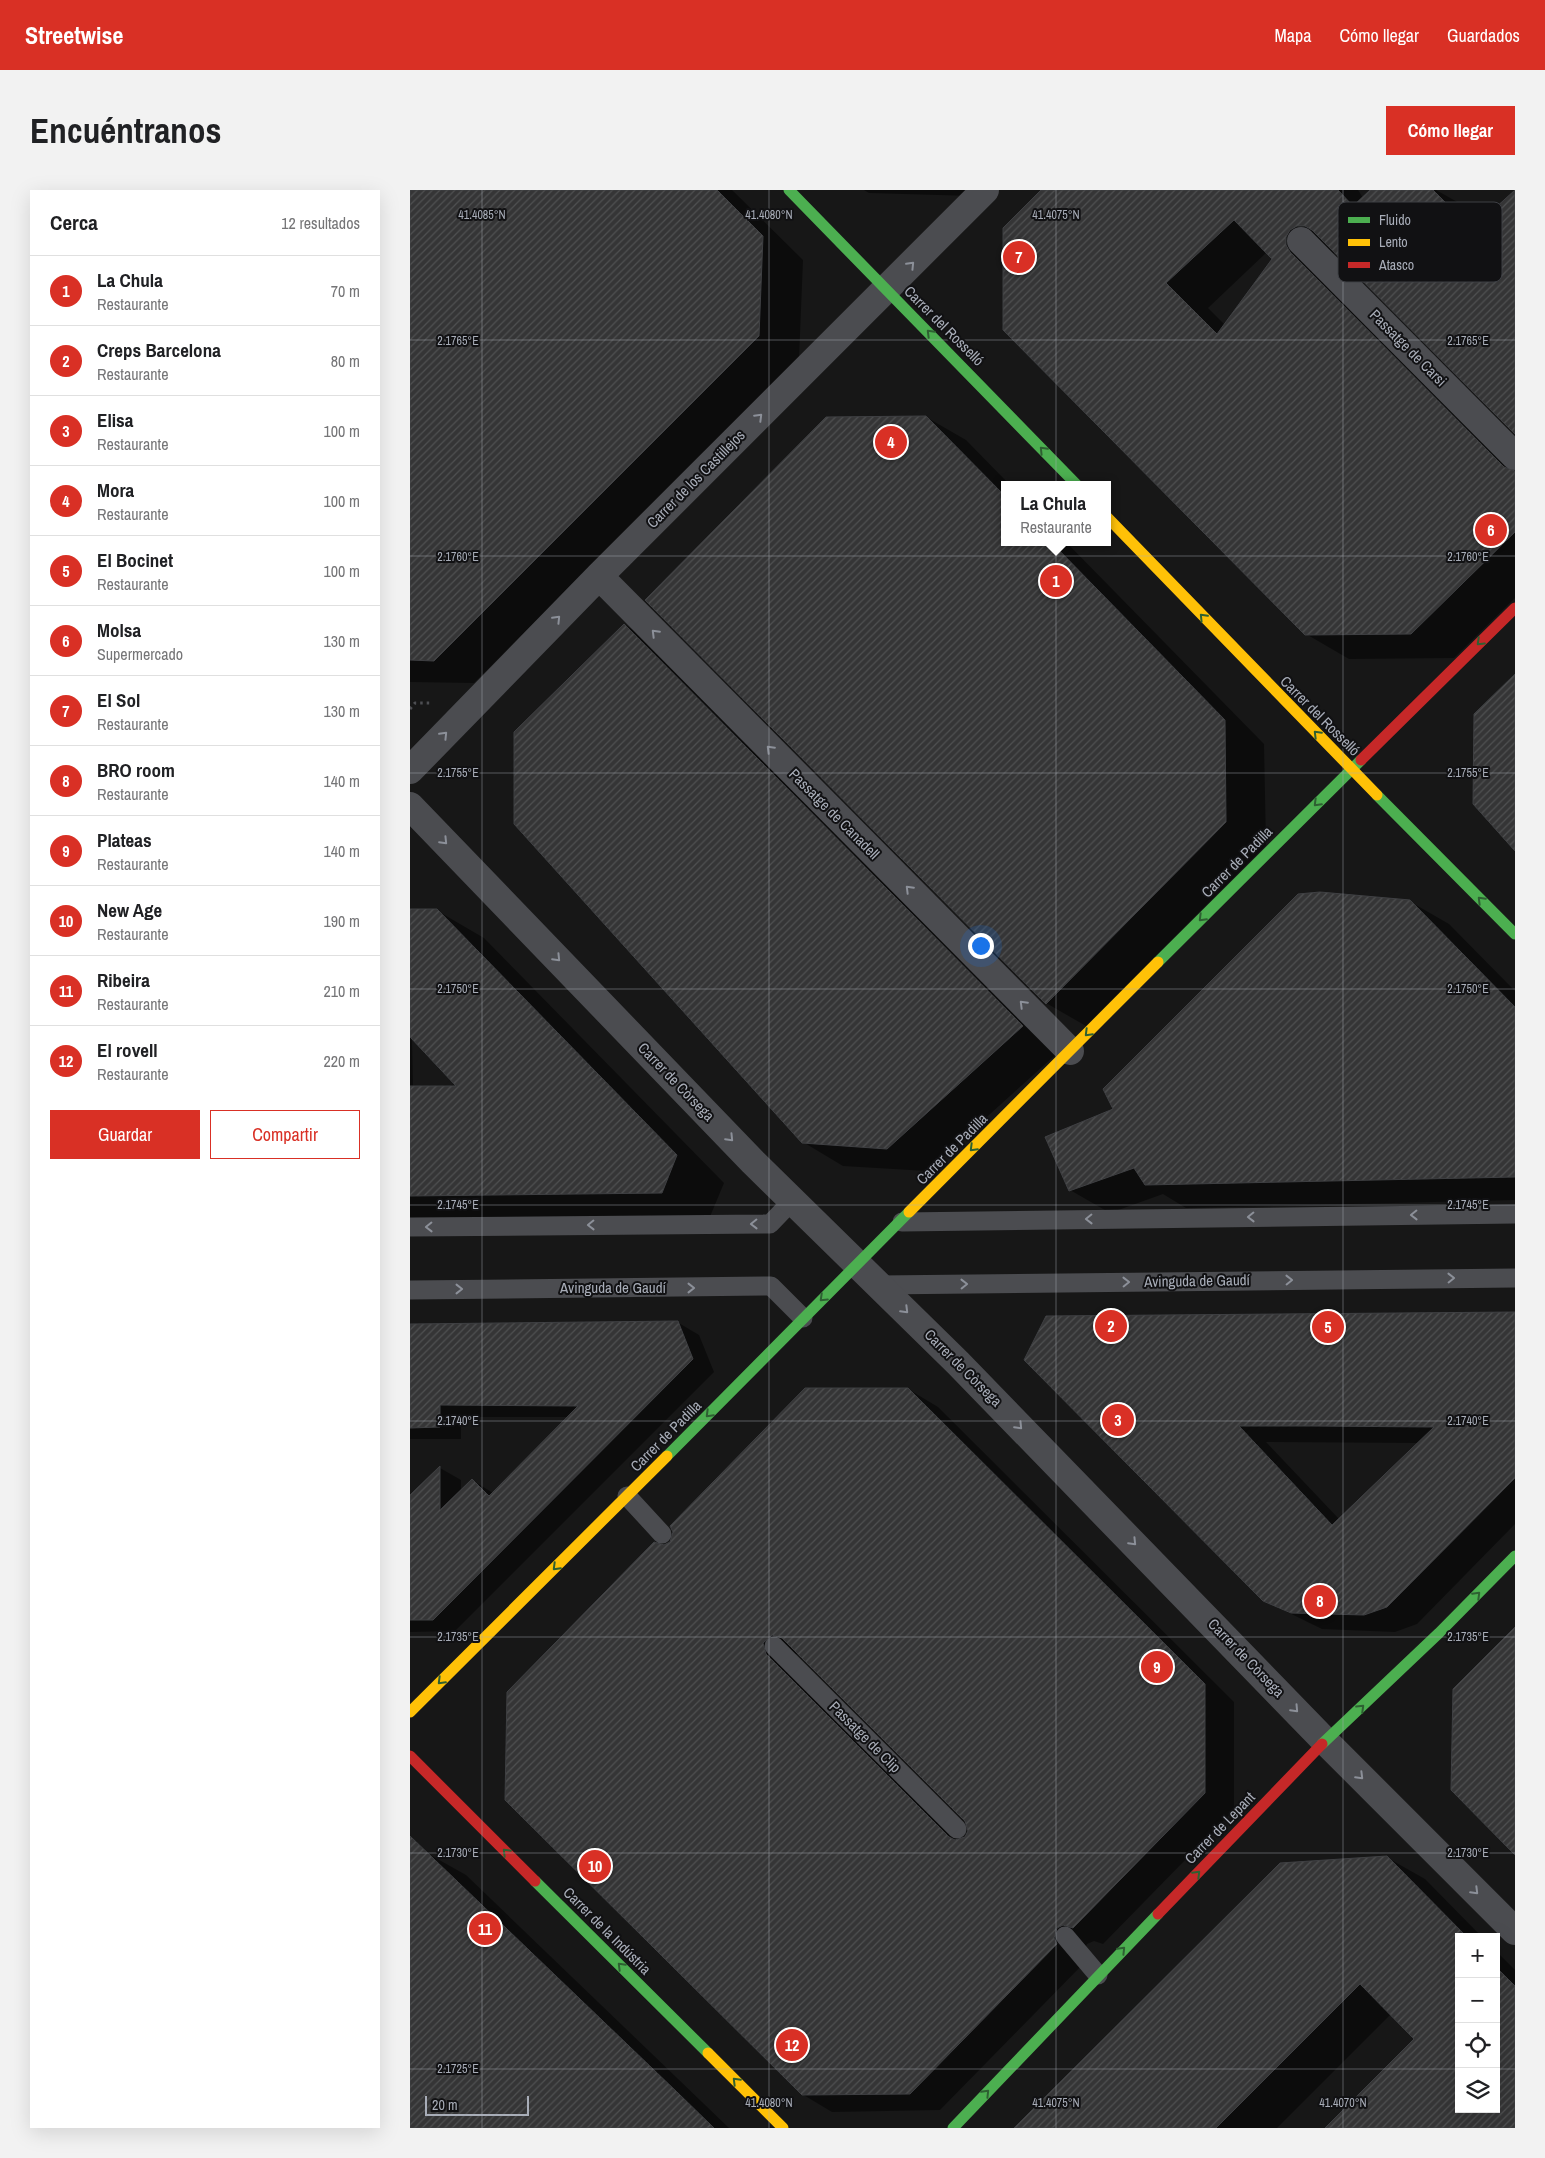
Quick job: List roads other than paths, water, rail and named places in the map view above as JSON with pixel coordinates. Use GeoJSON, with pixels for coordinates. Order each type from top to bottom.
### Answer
{"type":"FeatureCollection","features":[{"type":"Feature","properties":{"kind":"main road","name":"Carrer del Rosselló"},"geometry":{"type":"LineString","coordinates":[[789,190],[1072,481]]}},
{"type":"Feature","properties":{"kind":"main road","name":"Carrer del Rosselló"},"geometry":{"type":"LineString","coordinates":[[1111,521],[1515,934]]}},
{"type":"Feature","properties":{"kind":"main road","name":"Carrer de Padilla"},"geometry":{"type":"LineString","coordinates":[[410,1712],[803,1318],[902,1222],[1351,768],[1515,608]]}},
{"type":"Feature","properties":{"kind":"main road","name":"Carrer de Lepant"},"geometry":{"type":"LineString","coordinates":[[952,2128],[1325,1742],[1440,1633],[1515,1556]]}},
{"type":"Feature","properties":{"kind":"main road","name":"Carrer de la Indústria"},"geometry":{"type":"LineString","coordinates":[[410,1756],[783,2128]]}},
{"type":"Feature","properties":{"kind":"street","name":"Carrer de los Castillejos"},"geometry":{"type":"LineString","coordinates":[[410,770],[599,576],[985,190]]}},
{"type":"Feature","properties":{"kind":"street","name":"Passatge de Carsi"},"geometry":{"type":"LineString","coordinates":[[1301,241],[1338,278]]}},
{"type":"Feature","properties":{"kind":"street","name":"Passatge de Carsi"},"geometry":{"type":"LineString","coordinates":[[1342,282],[1515,456]]}},
{"type":"Feature","properties":{"kind":"street","name":"Passatge de Canadell"},"geometry":{"type":"LineString","coordinates":[[599,576],[1070,1051]]}},
{"type":"Feature","properties":{"kind":"street","name":"Carrer de Còrsega"},"geometry":{"type":"LineString","coordinates":[[410,806],[729,1137],[880,1285],[1193,1603],[1325,1742],[1515,1931]]}},
{"type":"Feature","properties":{"kind":"lane"},"geometry":{"type":"LineString","coordinates":[[410,1227],[770,1224],[793,1200]]}},
{"type":"Feature","properties":{"kind":"lane"},"geometry":{"type":"LineString","coordinates":[[902,1222],[1515,1214]]}},
{"type":"Feature","properties":{"kind":"lane","name":"Avinguda de Gaudí"},"geometry":{"type":"LineString","coordinates":[[880,1285],[1515,1278]]}},
{"type":"Feature","properties":{"kind":"lane","name":"Avinguda de Gaudí"},"geometry":{"type":"LineString","coordinates":[[410,1290],[771,1286],[803,1318]]}},
{"type":"Feature","properties":{"kind":"lane"},"geometry":{"type":"LineString","coordinates":[[627,1496],[662,1534]]}},
{"type":"Feature","properties":{"kind":"lane","name":"Passatge de Clip"},"geometry":{"type":"LineString","coordinates":[[774,1646],[957,1829]]}},
{"type":"Feature","properties":{"kind":"lane"},"geometry":{"type":"LineString","coordinates":[[1065,1936],[1098,1975]]}},
{"type":"Feature","properties":{"kind":"place","name":"El Sol"},"geometry":{"type":"Point","coordinates":[1019,257]}},
{"type":"Feature","properties":{"kind":"place","name":"Mora"},"geometry":{"type":"Point","coordinates":[891,442]}},
{"type":"Feature","properties":{"kind":"place","name":"Molsa"},"geometry":{"type":"Point","coordinates":[1491,530]}},
{"type":"Feature","properties":{"kind":"place","name":"La Chula"},"geometry":{"type":"Point","coordinates":[1056,581]}},
{"type":"Feature","properties":{"kind":"place","name":"Creps Barcelona"},"geometry":{"type":"Point","coordinates":[1111,1326]}},
{"type":"Feature","properties":{"kind":"place","name":"El Bocinet"},"geometry":{"type":"Point","coordinates":[1328,1327]}},
{"type":"Feature","properties":{"kind":"place","name":"Elisa"},"geometry":{"type":"Point","coordinates":[1118,1420]}},
{"type":"Feature","properties":{"kind":"place","name":"BRO room"},"geometry":{"type":"Point","coordinates":[1320,1601]}},
{"type":"Feature","properties":{"kind":"place","name":"Plateas"},"geometry":{"type":"Point","coordinates":[1157,1667]}},
{"type":"Feature","properties":{"kind":"place","name":"New Age"},"geometry":{"type":"Point","coordinates":[595,1866]}},
{"type":"Feature","properties":{"kind":"place","name":"Ribeira"},"geometry":{"type":"Point","coordinates":[485,1929]}},
{"type":"Feature","properties":{"kind":"place","name":"El rovell"},"geometry":{"type":"Point","coordinates":[792,2045]}}]}
